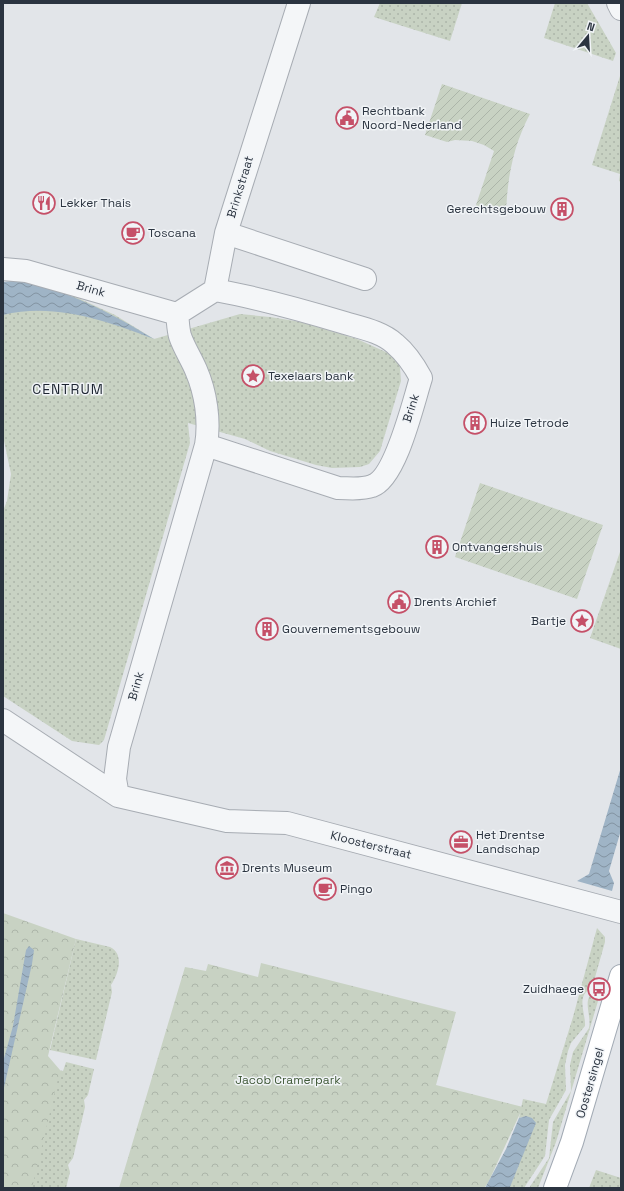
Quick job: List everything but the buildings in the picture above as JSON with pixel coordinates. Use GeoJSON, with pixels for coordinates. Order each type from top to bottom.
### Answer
{"type":"FeatureCollection","features":[{"type":"Feature","properties":{"kind":"main road","name":"Oostersingel"},"geometry":{"type":"LineString","coordinates":[[554,1188],[572,1142],[621,976]]}},
{"type":"Feature","properties":{"kind":"street","name":"Brinkstraat"},"geometry":{"type":"LineString","coordinates":[[299,3],[226,233],[365,279]]}},
{"type":"Feature","properties":{"kind":"street"},"geometry":{"type":"LineString","coordinates":[[618,3],[621,9]]}},
{"type":"Feature","properties":{"kind":"street"},"geometry":{"type":"LineString","coordinates":[[177,314],[215,290],[226,233]]}},
{"type":"Feature","properties":{"kind":"street","name":"Brink"},"geometry":{"type":"LineString","coordinates":[[3,269],[32,272],[177,314],[180,335],[189,358],[196,369],[205,399],[209,430],[206,445],[119,747],[115,779],[118,796]]}},
{"type":"Feature","properties":{"kind":"street","name":"Brink"},"geometry":{"type":"LineString","coordinates":[[206,445],[338,488],[360,489],[373,486],[382,480],[394,462],[421,378],[411,360],[395,343],[377,333],[314,313],[251,297],[215,290]]}},
{"type":"Feature","properties":{"kind":"street"},"geometry":{"type":"LineString","coordinates":[[3,720],[118,796]]}},
{"type":"Feature","properties":{"kind":"street","name":"Kloosterstraat"},"geometry":{"type":"LineString","coordinates":[[118,796],[227,821],[287,823],[621,912]]}},
{"type":"Feature","properties":{"kind":"green space"},"geometry":{"type":"Polygon","coordinates":[[[380,3],[462,3],[450,41],[374,17],[380,3]]]}},
{"type":"Feature","properties":{"kind":"green space"},"geometry":{"type":"Polygon","coordinates":[[[555,3],[587,3],[616,53],[613,61],[544,38],[555,3]]]}},
{"type":"Feature","properties":{"kind":"green space"},"geometry":{"type":"Polygon","coordinates":[[[620,76],[621,182],[619,181],[620,174],[592,165],[620,76]]]}},
{"type":"Feature","properties":{"kind":"green space"},"geometry":{"type":"Polygon","coordinates":[[[442,84],[530,114],[519,138],[512,163],[506,215],[494,212],[474,211],[494,151],[484,145],[472,141],[455,140],[447,142],[425,135],[442,84]]]}},
{"type":"Feature","properties":{"kind":"green space"},"geometry":{"type":"Polygon","coordinates":[[[3,282],[41,285],[76,297],[115,315],[154,339],[240,314],[270,317],[301,322],[357,339],[388,353],[397,359],[400,367],[401,381],[380,451],[369,464],[360,467],[332,468],[316,465],[270,451],[245,439],[188,423],[190,443],[104,740],[99,745],[72,741],[3,696],[3,511],[7,501],[11,474],[3,436],[3,282]]]}},
{"type":"Feature","properties":{"kind":"green space"},"geometry":{"type":"Polygon","coordinates":[[[480,483],[603,525],[577,599],[455,557],[480,483]]]}},
{"type":"Feature","properties":{"kind":"green space"},"geometry":{"type":"Polygon","coordinates":[[[621,549],[621,649],[590,638],[621,549]]]}},
{"type":"Feature","properties":{"kind":"green space"},"geometry":{"type":"Polygon","coordinates":[[[3,913],[76,939],[48,1056],[60,1070],[32,1188],[3,1188],[3,913]]]}},
{"type":"Feature","properties":{"kind":"green space"},"geometry":{"type":"Polygon","coordinates":[[[597,928],[605,937],[605,942],[592,988],[584,995],[582,1005],[585,1026],[571,1043],[568,1051],[565,1065],[566,1090],[549,1120],[545,1156],[524,1188],[509,1188],[518,1167],[526,1116],[519,1118],[523,1099],[546,1104],[573,1017],[597,928]]]}},
{"type":"Feature","properties":{"kind":"green space"},"geometry":{"type":"Polygon","coordinates":[[[76,939],[110,947],[115,950],[119,959],[118,970],[111,985],[112,992],[96,1060],[50,1050],[76,939]]]}},
{"type":"Feature","properties":{"kind":"green space","name":"Jacob Cramerpark"},"geometry":{"type":"Polygon","coordinates":[[[261,963],[456,1012],[436,1085],[523,1107],[488,1183],[484,1188],[119,1188],[185,967],[206,971],[208,964],[258,977],[261,963]]]}},
{"type":"Feature","properties":{"kind":"green space"},"geometry":{"type":"Polygon","coordinates":[[[597,989],[601,991],[556,1142],[538,1188],[529,1188],[549,1158],[553,1122],[571,1091],[570,1065],[573,1052],[589,1028],[589,997],[597,989]]]}},
{"type":"Feature","properties":{"kind":"green space"},"geometry":{"type":"Polygon","coordinates":[[[66,1062],[94,1069],[88,1095],[84,1100],[85,1107],[73,1158],[68,1165],[70,1172],[66,1188],[25,1188],[50,1068],[63,1071],[66,1062]]]}},
{"type":"Feature","properties":{"kind":"green space"},"geometry":{"type":"Polygon","coordinates":[[[596,1170],[621,1178],[621,1188],[589,1188],[596,1170]]]}},
{"type":"Feature","properties":{"kind":"water"},"geometry":{"type":"Polygon","coordinates":[[[20,280],[56,290],[89,304],[122,320],[154,339],[118,326],[80,315],[42,311],[3,315],[3,282],[20,280]]]}},
{"type":"Feature","properties":{"kind":"water"},"geometry":{"type":"Polygon","coordinates":[[[621,767],[621,830],[609,871],[614,883],[612,891],[577,881],[589,874],[621,767]]]}},
{"type":"Feature","properties":{"kind":"water"},"geometry":{"type":"Polygon","coordinates":[[[29,946],[34,950],[32,964],[3,1092],[3,1062],[13,1026],[26,950],[29,946]]]}},
{"type":"Feature","properties":{"kind":"water"},"geometry":{"type":"Polygon","coordinates":[[[526,1116],[532,1118],[536,1123],[510,1187],[485,1188],[506,1149],[519,1118],[526,1116]]]}},
{"type":"Feature","properties":{"kind":"place","name":"Rechtbank Noord-Nederland"},"geometry":{"type":"Point","coordinates":[347,118]}},
{"type":"Feature","properties":{"kind":"place","name":"Lekker Thais"},"geometry":{"type":"Point","coordinates":[44,203]}},
{"type":"Feature","properties":{"kind":"place","name":"Gerechtsgebouw"},"geometry":{"type":"Point","coordinates":[562,209]}},
{"type":"Feature","properties":{"kind":"place","name":"Toscana"},"geometry":{"type":"Point","coordinates":[133,233]}},
{"type":"Feature","properties":{"kind":"place","name":"Texelaars bank"},"geometry":{"type":"Point","coordinates":[253,376]}},
{"type":"Feature","properties":{"kind":"place","name":"Huize Tetrode"},"geometry":{"type":"Point","coordinates":[475,423]}},
{"type":"Feature","properties":{"kind":"place","name":"Ontvangershuis"},"geometry":{"type":"Point","coordinates":[437,547]}},
{"type":"Feature","properties":{"kind":"place","name":"Drents Archief"},"geometry":{"type":"Point","coordinates":[399,602]}},
{"type":"Feature","properties":{"kind":"place","name":"Bartje"},"geometry":{"type":"Point","coordinates":[582,621]}},
{"type":"Feature","properties":{"kind":"place","name":"Gouvernementsgebouw"},"geometry":{"type":"Point","coordinates":[267,629]}},
{"type":"Feature","properties":{"kind":"place","name":"Het Drentse Landschap"},"geometry":{"type":"Point","coordinates":[461,842]}},
{"type":"Feature","properties":{"kind":"place","name":"Drents Museum"},"geometry":{"type":"Point","coordinates":[227,868]}},
{"type":"Feature","properties":{"kind":"place","name":"Pingo"},"geometry":{"type":"Point","coordinates":[325,889]}},
{"type":"Feature","properties":{"kind":"place","name":"Zuidhaege"},"geometry":{"type":"Point","coordinates":[599,989]}},
{"type":"Feature","properties":{"kind":"district","name":"CENTRUM"},"geometry":{"type":"Point","coordinates":[68,389]}}]}
